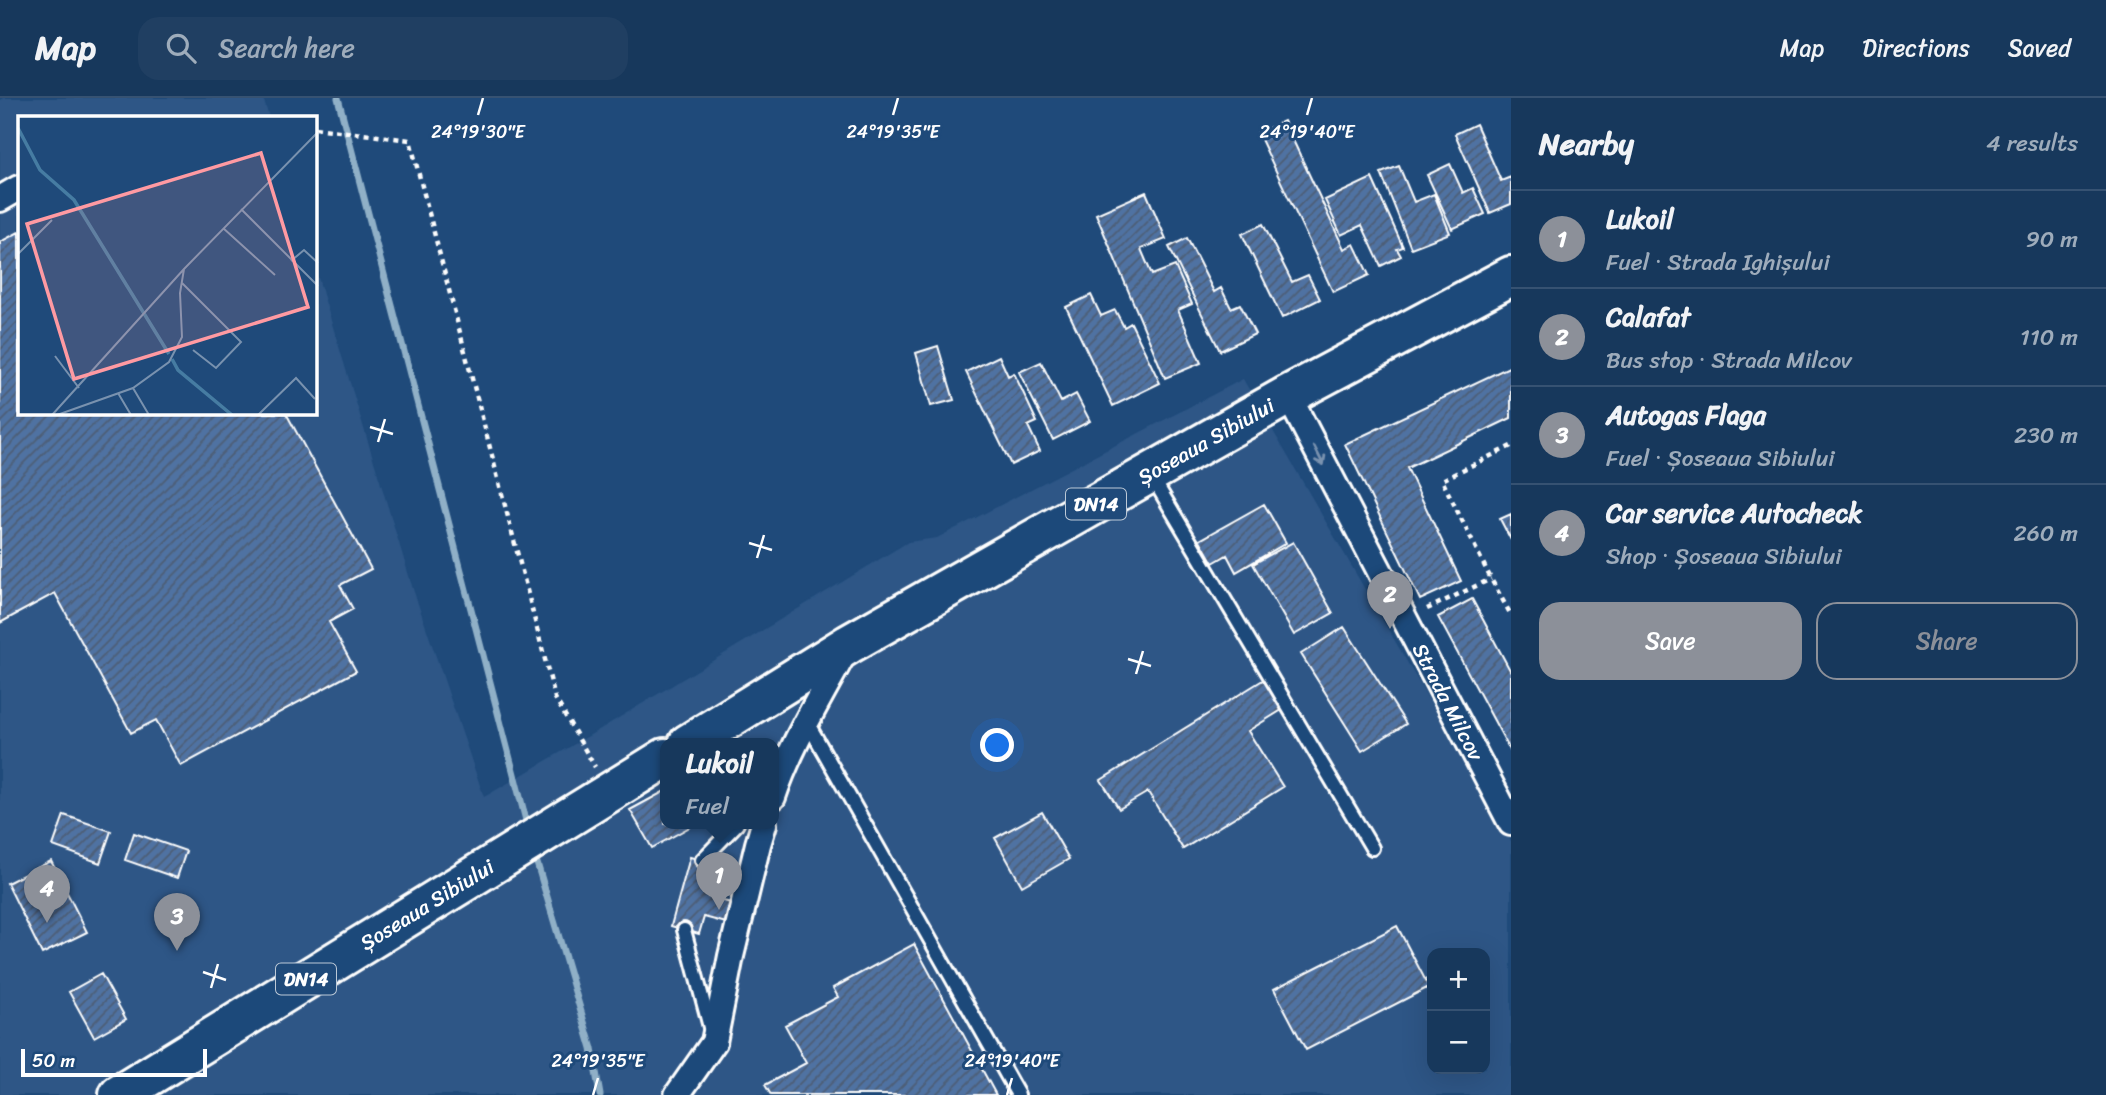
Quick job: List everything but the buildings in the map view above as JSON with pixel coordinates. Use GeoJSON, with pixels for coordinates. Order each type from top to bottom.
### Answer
{"type":"FeatureCollection","features":[{"type":"Feature","properties":{"kind":"main road","name":"Șoseaua Sibiului"},"geometry":{"type":"LineString","coordinates":[[698,738],[849,644],[1288,395],[1511,276]]}},
{"type":"Feature","properties":{"kind":"main road","name":"Șoseaua Sibiului"},"geometry":{"type":"LineString","coordinates":[[119,1095],[660,761]]}},
{"type":"Feature","properties":{"kind":"street"},"geometry":{"type":"LineString","coordinates":[[0,199],[18,189]]}},
{"type":"Feature","properties":{"kind":"street","name":"Strada Milcov"},"geometry":{"type":"LineString","coordinates":[[1288,395],[1404,620],[1503,789],[1511,823]]}},
{"type":"Feature","properties":{"kind":"street"},"geometry":{"type":"LineString","coordinates":[[779,780],[849,644]]}},
{"type":"Feature","properties":{"kind":"street"},"geometry":{"type":"LineString","coordinates":[[677,1095],[714,1042],[731,956],[762,829]]}},
{"type":"Feature","properties":{"kind":"lane"},"geometry":{"type":"LineString","coordinates":[[1150,474],[1372,848]]}},
{"type":"Feature","properties":{"kind":"lane"},"geometry":{"type":"LineString","coordinates":[[807,722],[1018,1095]]}},
{"type":"Feature","properties":{"kind":"lane"},"geometry":{"type":"LineString","coordinates":[[702,860],[732,829]]}},
{"type":"Feature","properties":{"kind":"lane"},"geometry":{"type":"LineString","coordinates":[[684,930],[714,1042]]}},
{"type":"Feature","properties":{"kind":"path"},"geometry":{"type":"LineString","coordinates":[[317,128],[410,140],[555,698],[599,798]]}},
{"type":"Feature","properties":{"kind":"path"},"geometry":{"type":"LineString","coordinates":[[1511,446],[1442,480],[1511,615]]}},
{"type":"Feature","properties":{"kind":"path"},"geometry":{"type":"LineString","coordinates":[[1404,620],[1491,579]]}},
{"type":"Feature","properties":{"kind":"shaded area"},"geometry":{"type":"Polygon","coordinates":[[[263,98],[269,116],[18,116],[18,415],[317,415],[317,275],[413,589],[484,797],[908,542],[937,538],[1243,379],[1511,841],[1511,1095],[0,1095],[0,100],[263,98]]]}},
{"type":"Feature","properties":{"kind":"waterway"},"geometry":{"type":"LineString","coordinates":[[338,98],[528,828]]}},
{"type":"Feature","properties":{"kind":"waterway"},"geometry":{"type":"LineString","coordinates":[[534,853],[592,1049],[600,1095]]}},
{"type":"Feature","properties":{"kind":"place","name":"Calafat"},"geometry":{"type":"Point","coordinates":[1390,629]}},
{"type":"Feature","properties":{"kind":"place","name":"Lukoil"},"geometry":{"type":"Point","coordinates":[719,910]}},
{"type":"Feature","properties":{"kind":"place","name":"Car service Autocheck"},"geometry":{"type":"Point","coordinates":[47,923]}},
{"type":"Feature","properties":{"kind":"place","name":"Autogas Flaga"},"geometry":{"type":"Point","coordinates":[177,951]}}]}
